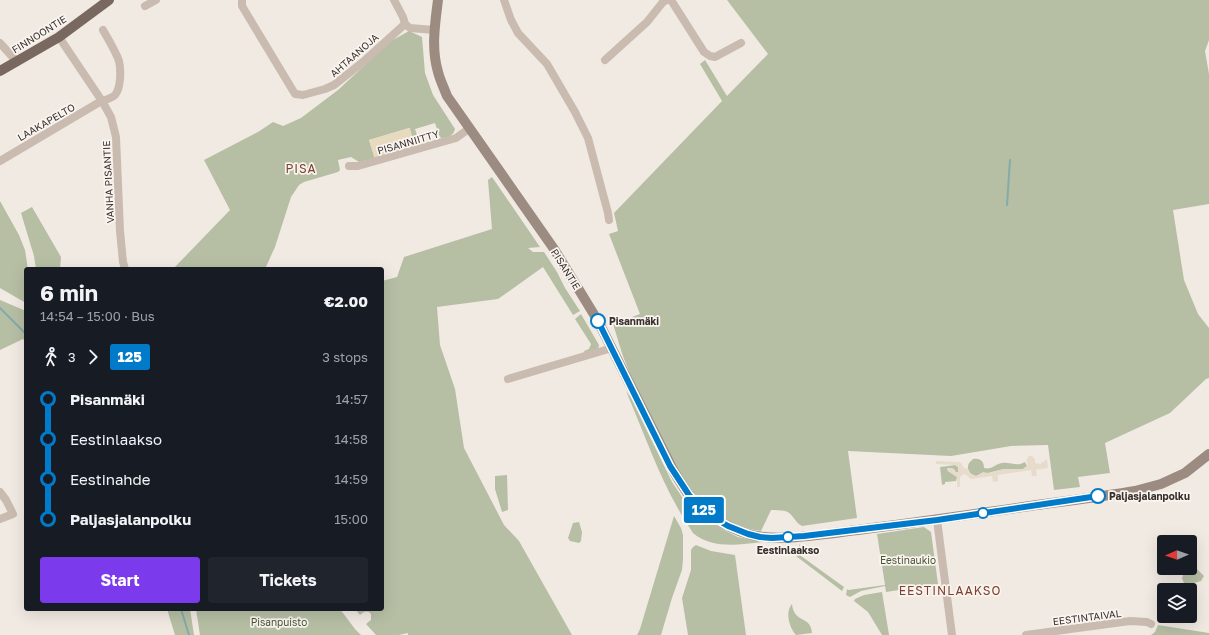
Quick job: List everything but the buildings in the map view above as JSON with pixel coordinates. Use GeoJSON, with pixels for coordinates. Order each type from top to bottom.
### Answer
{"type":"FeatureCollection","features":[{"type":"Feature","properties":{"kind":"main road","name":"FINNOONTIE"},"geometry":{"type":"LineString","coordinates":[[0,71],[59,37],[109,0]]}},
{"type":"Feature","properties":{"kind":"street"},"geometry":{"type":"LineString","coordinates":[[145,6],[156,0]]}},
{"type":"Feature","properties":{"kind":"street","name":"AHTAANOJA"},"geometry":{"type":"LineString","coordinates":[[242,0],[242,6],[295,94],[303,95],[334,85],[405,24]]}},
{"type":"Feature","properties":{"kind":"street"},"geometry":{"type":"LineString","coordinates":[[394,0],[405,24],[410,28],[434,30]]}},
{"type":"Feature","properties":{"kind":"street","name":"PISANTIE"},"geometry":{"type":"LineString","coordinates":[[438,0],[434,30],[434,48],[438,72],[447,96],[554,249],[598,321],[670,466],[681,484],[698,505],[728,526],[748,534],[772,538],[804,536],[937,520]]}},
{"type":"Feature","properties":{"kind":"street"},"geometry":{"type":"LineString","coordinates":[[504,0],[511,20],[518,33],[547,64],[582,125],[588,138],[609,220]]}},
{"type":"Feature","properties":{"kind":"street"},"geometry":{"type":"LineString","coordinates":[[604,60],[648,22],[666,0]]}},
{"type":"Feature","properties":{"kind":"street"},"geometry":{"type":"LineString","coordinates":[[671,0],[704,52],[710,56],[715,57],[741,43]]}},
{"type":"Feature","properties":{"kind":"street","name":"LAAKAPELTO"},"geometry":{"type":"LineString","coordinates":[[0,161],[116,94],[119,85],[120,73],[118,61],[103,30]]}},
{"type":"Feature","properties":{"kind":"street","name":"VANHA PISANTIE"},"geometry":{"type":"LineString","coordinates":[[59,37],[111,117],[116,137],[120,231],[124,267]]}},
{"type":"Feature","properties":{"kind":"street"},"geometry":{"type":"LineString","coordinates":[[0,43],[17,62]]}},
{"type":"Feature","properties":{"kind":"street","name":"PISANNIITTY"},"geometry":{"type":"LineString","coordinates":[[349,166],[358,166],[456,138],[470,128]]}},
{"type":"Feature","properties":{"kind":"street"},"geometry":{"type":"LineString","coordinates":[[508,379],[604,352],[612,348]]}},
{"type":"Feature","properties":{"kind":"street"},"geometry":{"type":"LineString","coordinates":[[952,635],[937,520],[1134,491],[1161,484],[1179,476],[1209,454]]}},
{"type":"Feature","properties":{"kind":"street"},"geometry":{"type":"LineString","coordinates":[[0,492],[13,514],[0,519]]}},
{"type":"Feature","properties":{"kind":"street","name":"EESTINTAIVAL"},"geometry":{"type":"LineString","coordinates":[[1026,635],[1130,621],[1148,622],[1151,624]]}},
{"type":"Feature","properties":{"kind":"green space"},"geometry":{"type":"Polygon","coordinates":[[[727,0],[1209,0],[1209,40],[1205,51],[1209,74],[1209,204],[1173,210],[1184,280],[1198,314],[1209,328],[1209,378],[1206,379],[1170,413],[1105,443],[1110,473],[1078,477],[1080,487],[1054,490],[1048,445],[1011,446],[951,456],[848,451],[857,518],[802,526],[788,512],[782,510],[771,510],[761,531],[737,525],[715,513],[696,497],[677,471],[624,359],[613,324],[640,314],[609,234],[618,231],[614,213],[722,101],[700,64],[705,60],[727,96],[768,54],[727,0]]]}},
{"type":"Feature","properties":{"kind":"green space"},"geometry":{"type":"Polygon","coordinates":[[[409,31],[422,37],[425,73],[433,95],[455,129],[452,134],[448,137],[441,138],[435,123],[415,129],[419,141],[414,142],[409,128],[369,140],[375,159],[359,162],[351,157],[338,160],[340,170],[338,172],[304,182],[299,185],[291,197],[275,247],[266,267],[175,267],[230,210],[204,160],[258,132],[273,122],[283,126],[301,118],[338,90],[391,41],[409,31]]]}},
{"type":"Feature","properties":{"kind":"green space"},"geometry":{"type":"Polygon","coordinates":[[[492,177],[540,247],[528,248],[533,252],[544,252],[580,311],[573,315],[543,267],[498,299],[437,307],[440,345],[455,389],[464,448],[504,525],[519,541],[572,635],[408,635],[408,633],[399,635],[376,635],[366,624],[371,620],[371,614],[366,612],[360,615],[357,611],[384,611],[384,280],[397,277],[404,257],[492,229],[488,180],[492,177]]]}},
{"type":"Feature","properties":{"kind":"green space"},"geometry":{"type":"Polygon","coordinates":[[[0,201],[19,235],[25,250],[28,267],[24,267],[24,302],[0,288],[0,201]]]}},
{"type":"Feature","properties":{"kind":"green space"},"geometry":{"type":"Polygon","coordinates":[[[32,207],[61,257],[60,267],[36,267],[34,256],[21,213],[32,207]]]}},
{"type":"Feature","properties":{"kind":"green space"},"geometry":{"type":"Polygon","coordinates":[[[0,300],[24,310],[24,340],[23,339],[0,350],[0,300]]]}},
{"type":"Feature","properties":{"kind":"green space"},"geometry":{"type":"Polygon","coordinates":[[[581,314],[599,345],[598,349],[592,352],[585,353],[584,351],[589,349],[591,344],[575,319],[581,314]]]}},
{"type":"Feature","properties":{"kind":"green space"},"geometry":{"type":"Polygon","coordinates":[[[626,391],[631,398],[672,482],[682,497],[693,509],[707,520],[726,531],[738,537],[762,542],[735,545],[717,544],[708,542],[693,533],[664,482],[626,391]]]}},
{"type":"Feature","properties":{"kind":"green space"},"geometry":{"type":"Polygon","coordinates":[[[973,459],[981,460],[984,468],[991,468],[1002,463],[1017,464],[1025,462],[1027,466],[1023,469],[1004,469],[982,473],[976,476],[968,469],[969,463],[973,459]]]}},
{"type":"Feature","properties":{"kind":"green space"},"geometry":{"type":"Polygon","coordinates":[[[956,465],[958,467],[958,472],[956,473],[954,469],[947,468],[948,471],[957,477],[956,481],[945,482],[945,484],[942,485],[940,467],[956,465]]]}},
{"type":"Feature","properties":{"kind":"green space"},"geometry":{"type":"Polygon","coordinates":[[[507,475],[508,510],[502,512],[495,489],[495,476],[507,475]]]}},
{"type":"Feature","properties":{"kind":"green space"},"geometry":{"type":"Polygon","coordinates":[[[674,516],[683,535],[682,570],[661,635],[637,635],[640,629],[674,516]]]}},
{"type":"Feature","properties":{"kind":"green space"},"geometry":{"type":"Polygon","coordinates":[[[579,522],[582,532],[581,541],[579,543],[570,541],[568,538],[573,523],[579,522]]]}},
{"type":"Feature","properties":{"kind":"green space","name":"Eestinaukio"},"geometry":{"type":"Polygon","coordinates":[[[924,527],[931,532],[938,584],[886,592],[885,586],[861,591],[850,597],[846,595],[847,589],[885,585],[877,534],[924,527]]]}},
{"type":"Feature","properties":{"kind":"green space"},"geometry":{"type":"Polygon","coordinates":[[[800,544],[801,556],[844,587],[842,591],[796,556],[800,544]]]}},
{"type":"Feature","properties":{"kind":"green space"},"geometry":{"type":"Polygon","coordinates":[[[696,545],[711,551],[735,555],[746,635],[688,635],[682,598],[691,570],[691,550],[696,545]]]}},
{"type":"Feature","properties":{"kind":"green space"},"geometry":{"type":"Polygon","coordinates":[[[1197,569],[1204,576],[1201,581],[1195,583],[1184,583],[1182,578],[1183,575],[1197,575],[1197,569]]]}},
{"type":"Feature","properties":{"kind":"green space"},"geometry":{"type":"Polygon","coordinates":[[[882,592],[889,635],[882,635],[868,612],[854,601],[855,599],[864,595],[882,592]]]}},
{"type":"Feature","properties":{"kind":"green space"},"geometry":{"type":"Polygon","coordinates":[[[792,604],[793,610],[796,614],[809,624],[812,633],[796,635],[790,624],[788,615],[792,604]]]}},
{"type":"Feature","properties":{"kind":"green space"},"geometry":{"type":"Polygon","coordinates":[[[168,611],[190,611],[194,635],[175,635],[168,611]]]}},
{"type":"Feature","properties":{"kind":"green space","name":"Pisanpuisto"},"geometry":{"type":"Polygon","coordinates":[[[196,611],[342,611],[361,635],[200,635],[196,611]]]}},
{"type":"Feature","properties":{"kind":"green space"},"geometry":{"type":"Polygon","coordinates":[[[1158,625],[1209,633],[1209,635],[1151,635],[1155,632],[1158,625]]]}},
{"type":"Feature","properties":{"kind":"sand"},"geometry":{"type":"Polygon","coordinates":[[[410,128],[415,147],[375,159],[369,140],[410,128]]]}},
{"type":"Feature","properties":{"kind":"shaded area"},"geometry":{"type":"Polygon","coordinates":[[[1029,456],[1034,458],[1035,463],[1040,464],[1047,459],[1048,468],[1036,470],[1037,476],[1032,476],[1031,470],[998,475],[998,481],[993,482],[992,476],[971,479],[963,474],[960,478],[960,487],[957,487],[957,477],[948,471],[947,468],[952,468],[958,472],[958,467],[955,465],[936,464],[936,461],[959,462],[964,468],[968,469],[971,474],[976,476],[983,472],[988,473],[1004,469],[1023,469],[1028,465],[1026,460],[1029,456]]]}},
{"type":"Feature","properties":{"kind":"waterway"},"geometry":{"type":"LineString","coordinates":[[1007,205],[1010,160]]}},
{"type":"Feature","properties":{"kind":"waterway"},"geometry":{"type":"LineString","coordinates":[[0,308],[24,332]]}},
{"type":"Feature","properties":{"kind":"waterway"},"geometry":{"type":"LineString","coordinates":[[182,611],[189,635]]}},
{"type":"Feature","properties":{"kind":"bus line","name":"125"},"geometry":{"type":"LineString","coordinates":[[598,321],[670,466],[689,495],[698,505],[716,519],[728,526],[748,534],[772,538],[796,537],[937,520],[1098,496]]}},
{"type":"Feature","properties":{"kind":"place","name":"Pisanmäki"},"geometry":{"type":"Point","coordinates":[598,321]}},
{"type":"Feature","properties":{"kind":"place","name":"Paljasjalanpolku"},"geometry":{"type":"Point","coordinates":[1098,496]}},
{"type":"Feature","properties":{"kind":"place","name":"Eestinlaakso"},"geometry":{"type":"Point","coordinates":[788,537]}},
{"type":"Feature","properties":{"kind":"district","name":"PISA"},"geometry":{"type":"Point","coordinates":[301,169]}},
{"type":"Feature","properties":{"kind":"district","name":"EESTINLAAKSO"},"geometry":{"type":"Point","coordinates":[950,591]}}]}
